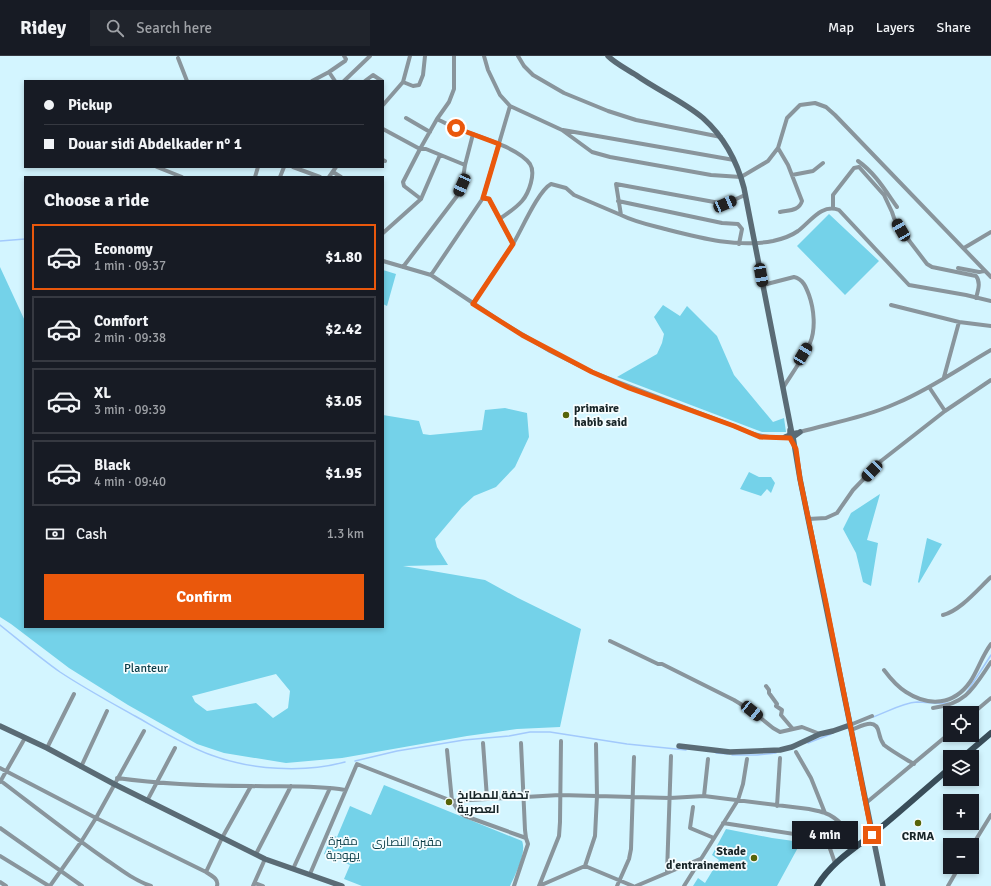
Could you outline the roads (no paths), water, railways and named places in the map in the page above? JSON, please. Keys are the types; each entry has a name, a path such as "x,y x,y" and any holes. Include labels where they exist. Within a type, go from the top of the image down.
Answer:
{"main road":[{"path":"971,750 991,733"},
{"path":"817,886 835,863 858,844 872,835 943,774"}],"street":[{"path":"314,80 345,61 346,59 344,56"},
{"path":"345,80 370,56"},
{"path":"384,104 403,82 410,56"},
{"path":"403,82 413,86 419,85 423,75 425,56"},
{"path":"421,199 404,186 403,182 437,119 449,102 454,89 454,56"},
{"path":"484,56 488,70 500,95 510,106 562,130 592,152 610,157 711,175 741,177 759,168 768,161 778,148 787,118 800,105 815,103 826,107 991,277"},
{"path":"518,56 524,66 534,75 564,93 608,111 636,120 721,137"},
{"path":"608,56 702,118 721,137 734,160 741,177 756,243 789,420 790,436 796,449 800,479 883,886"},
{"path":"178,58 187,80"},
{"path":"329,72 334,80"},
{"path":"366,80 373,75 380,80"},
{"path":"431,275 483,198 510,106"},
{"path":"406,118 430,132"},
{"path":"437,119 456,128 499,144 524,158 530,164 532,171 531,182 523,200 501,218"},
{"path":"384,130 420,149 426,149 465,165"},
{"path":"562,130 734,160"},
{"path":"403,266 457,196 462,185 465,165 474,134"},
{"path":"778,148 792,175 802,201 797,209 780,212"},
{"path":"384,232 421,199 440,155"},
{"path":"858,161 881,183 897,207"},
{"path":"792,175 813,171 823,163"},
{"path":"833,208 833,195 836,190 854,168 859,167 884,195 901,230 927,264 932,267 976,276 978,278 979,281 976,298"},
{"path":"160,168 180,176"},
{"path":"296,168 317,176"},
{"path":"330,176 335,168"},
{"path":"333,172 339,176"},
{"path":"473,304 513,244 536,202 546,187 551,184 566,188 574,195 621,215 629,220 679,233 739,244 773,241 786,238 797,232 820,212 833,208 839,210 909,285 991,301"},
{"path":"621,215 616,184 725,204 745,195"},
{"path":"483,198 489,199 501,218 513,244"},
{"path":"618,201 722,223 738,224 742,229 739,244"},
{"path":"964,248 991,232"},
{"path":"384,260 431,275 473,304 550,351 598,375 760,437 790,436 867,414 898,403 929,387 991,350"},
{"path":"958,268 979,272 984,271"},
{"path":"763,285 794,277 799,278 807,289 811,301 814,328 810,343 783,388"},
{"path":"890,305 959,322 991,326"},
{"path":"944,377 959,322"},
{"path":"808,519 826,518 837,513 853,490 881,461 945,411 991,380"},
{"path":"929,387 945,411"},
{"path":"943,615 949,614 958,608 991,577"},
{"path":"610,641 658,664 662,664 734,700 752,711 780,732 792,728 805,727 820,734"},
{"path":"884,670 905,692 918,699 938,702 951,699 962,692 971,681 984,654 991,644"},
{"path":"933,708 955,704 966,696 991,662"},
{"path":"766,686 777,704 776,706 782,710 781,715 792,728"},
{"path":"47,748 74,694"},
{"path":"979,708 991,698"},
{"path":"82,766 107,711"},
{"path":"850,727 872,716"},
{"path":"679,746 730,752 780,750 792,747 820,734 870,723 878,727 880,739 884,744 914,764"},
{"path":"0,726 47,748 114,784 265,859 342,886"},
{"path":"0,856 50,886 62,871 96,818 144,731"},
{"path":"25,738 0,780 81,842 125,872 151,886"},
{"path":"866,803 943,739"},
{"path":"514,886 528,844 526,838 523,796 521,742"},
{"path":"539,886 559,836 560,742"},
{"path":"483,743 486,798"},
{"path":"585,866 595,836 597,796 596,744"},
{"path":"147,800 175,748"},
{"path":"447,750 452,801 462,814 526,838"},
{"path":"796,752 811,778 825,812"},
{"path":"667,873 671,756"},
{"path":"617,886 629,859 631,849 634,757"},
{"path":"777,806 780,758"},
{"path":"704,796 708,759"},
{"path":"684,886 738,800 743,784 747,760"},
{"path":"310,874 357,764 452,801 560,795 670,798 704,796 809,809 825,812 849,831 858,844"},
{"path":"0,768 96,818 206,872 217,879 218,886"},
{"path":"117,778 157,783 291,786 346,790"},
{"path":"206,872 222,838 251,786"},
{"path":"256,854 291,786"},
{"path":"293,869 330,788"},
{"path":"693,807 690,828 714,838"},
{"path":"977,838 991,815"},
{"path":"723,823 858,844"},
{"path":"0,828 82,886"},
{"path":"827,840 835,863"},
{"path":"263,886 254,884 265,859"},
{"path":"539,886 585,866 634,886 700,859"},
{"path":"948,886 955,874"},
{"path":"0,882 6,886"}],"waterway":[{"path":"0,241 24,239"},
{"path":"0,625 52,666 78,684 172,737 211,755 260,767 295,769 312,768 345,762"},
{"path":"967,692 991,655"},
{"path":"873,717 911,703 948,703"},
{"path":"355,761 397,751 464,740 509,736 530,732 550,732 627,744 686,750"},
{"path":"808,743 831,734"},
{"path":"716,753 728,754"},
{"path":"732,755 776,753"}],"place":[{"name":"primaire habib said","path":"566,415"},
{"name":"تحفة للمطابخ العصرية","path":"449,802"},
{"name":"CRMA","path":"918,823"},
{"name":"Stade d'entrainement","path":"754,858"}],"park label":[{"name":"Planteur","path":"146,668"},
{"name":"مقبرة النصارى","path":"407,842"},
{"name":"مقبرة يهودية","path":"343,848"}]}
